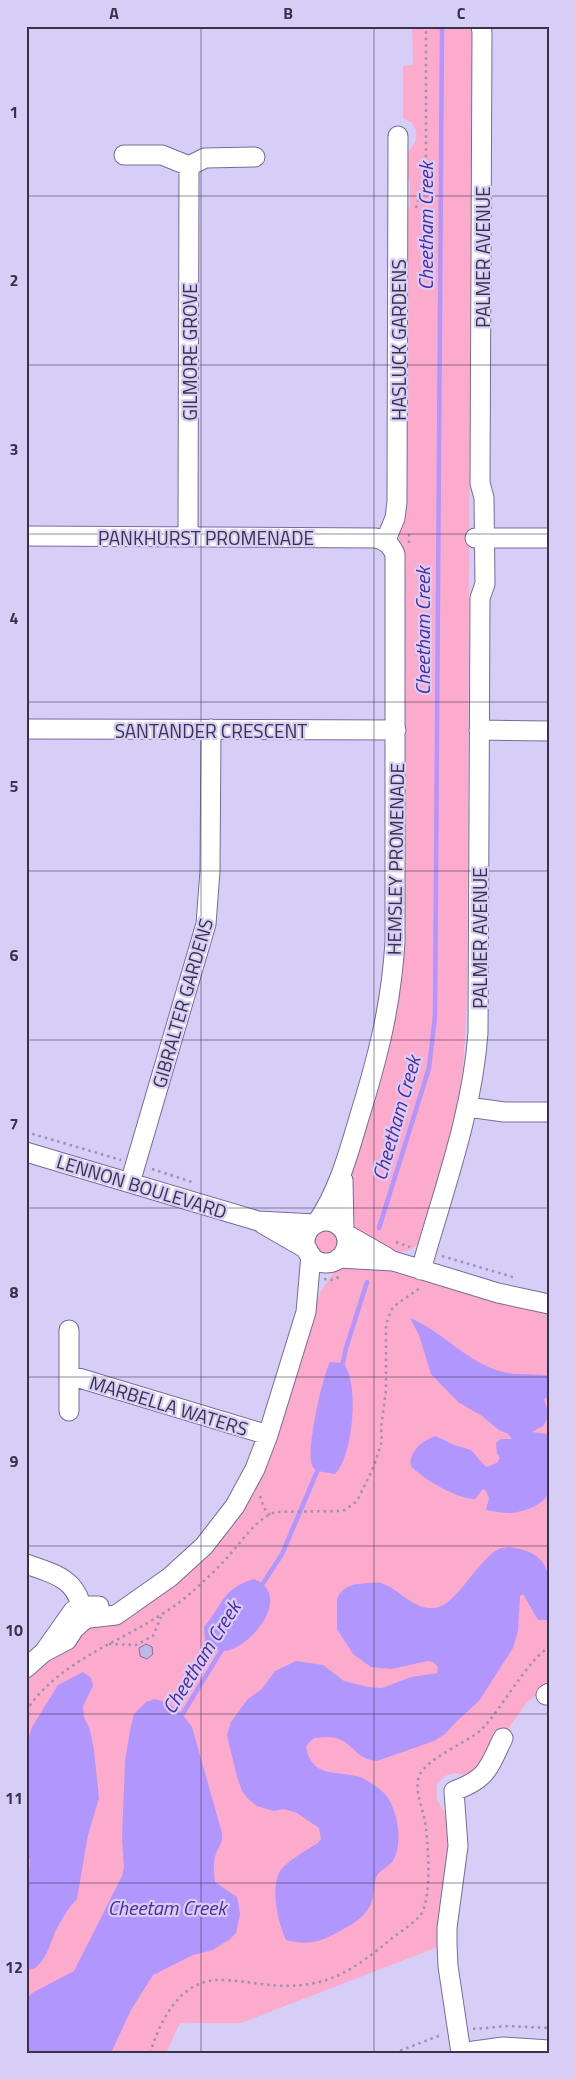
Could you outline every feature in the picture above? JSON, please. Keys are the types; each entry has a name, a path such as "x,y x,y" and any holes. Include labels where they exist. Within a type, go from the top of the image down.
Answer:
{"street":[{"name":"PALMER AVENUE","path":"421,1279 468,1107 478,1033 480,598 475,588 480,538 475,497 480,483 482,28"},
{"name":"HASLUCK GARDENS","path":"385,542 395,518 397,502 398,136"},
{"path":"124,155 162,155 189,166 205,158 255,157"},
{"name":"GILMORE GROVE","path":"188,537 189,166"},
{"name":"PANKHURST PROMENADE","path":"26,536 375,538 385,542"},
{"path":"480,538 549,538"},
{"name":"HEMSLEY PROMENADE","path":"316,1224 328,1205 343,1174 384,1032 391,992 395,942 396,560 392,548 385,542"},
{"name":"SANTANDER CRESCENT","path":"26,729 396,730"},
{"name":"GIBRALTER GARDENS","path":"130,1183 206,924 210,871 211,729"},
{"path":"479,730 549,730"},
{"path":"468,1107 504,1112 549,1112"},
{"name":"LENNON BOULEVARD","path":"26,1152 258,1220 316,1224"},
{"name":"HEMSLEY PROMENADE","path":"343,1174 345,1233"},
{"name":"LENNON BOULEVARD","path":"258,1220 309,1253"},
{"path":"306,1312 309,1253 307,1235 316,1224 323,1221 332,1222 345,1233 421,1279 549,1304"},
{"path":"80,1613 116,1615 185,1565 222,1525 245,1489 268,1435 306,1312 347,1246 345,1233"},
{"path":"309,1253 320,1262 337,1260 393,1261"},
{"name":"MARBELLA WATERS","path":"69,1330 69,1411"},
{"name":"MARBELLA WATERS","path":"69,1375 268,1435"},
{"path":"26,1668 44,1652 66,1640 74,1628 80,1613 76,1591 64,1579 35,1567"},
{"path":"503,1738 484,1774 478,1780 454,1790 458,1846 448,1928 448,1966 461,2053 503,2048 545,2051"}],"path":[{"path":"26,1132 202,1185"},
{"path":"443,1256 518,1279"},
{"path":"26,1711 34,1699 54,1679 84,1657 161,1616 181,1602 212,1573 257,1524 275,1512 338,1511 345,1510 356,1501 374,1466 382,1440 381,1429 386,1379 384,1331 388,1318 397,1304 421,1279"},
{"path":"107,1644 136,1645 153,1636 161,1616"},
{"path":"150,2053 157,2032 169,2009 193,1986 203,1982 224,1980 279,1987 317,1982 352,1968 419,1917 425,1904 428,1874 427,1836 418,1795 420,1774 436,1759 464,1743 480,1730 504,1702 536,1659 549,1648"}],"shaded area":[{"path":"412,26 472,26 467,986 462,1076 448,1146 421,1238 415,1247 407,1251 398,1252 379,1246 353,1231 348,1182 383,1061 402,554 398,531 404,212 410,207 410,181 404,176 406,158 416,141 416,133 412,123 403,118 403,66 413,65"},
{"path":"326,1231 334,1234 337,1242 334,1250 326,1253 318,1250 315,1242 318,1234"},
{"path":"347,1264 375,1267 493,1301 549,1313 549,1688 528,1701 471,1780 458,1773 453,1773 445,1776 437,1784 437,1800 450,1821 443,1945 241,2023 180,2023 166,2053 26,2053 26,1676 73,1638 217,1539 321,1291 335,1271"}],"water":[{"path":"410,1318 434,1331 467,1355 490,1368 509,1373 549,1376 549,1396 544,1399 549,1416 543,1426 532,1432 547,1434 550,1480 549,1492 543,1501 526,1510 514,1513 486,1510 489,1498 483,1489 475,1499 459,1496 432,1482 411,1466 414,1451 426,1440 436,1436 454,1445 471,1450 486,1467 497,1463 500,1458 497,1453 496,1443 501,1439 512,1439 508,1434 499,1430 482,1416 458,1402 431,1374 419,1335"},
{"path":"330,1362 343,1363 348,1372 353,1402 350,1436 346,1452 335,1474 317,1471 312,1466 311,1457 316,1414"},
{"path":"510,1547 525,1550 543,1562 549,1580 549,1617 547,1620 538,1620 523,1594 520,1596 518,1631 513,1648 479,1701 445,1734 434,1741 377,1761 364,1758 336,1738 314,1738 306,1746 309,1756 318,1768 324,1771 359,1777 371,1783 385,1794 390,1801 396,1818 398,1846 392,1862 377,1875 372,1902 360,1918 339,1932 318,1941 303,1943 286,1940 280,1925 276,1906 277,1878 280,1871 287,1864 318,1843 321,1839 319,1828 297,1813 284,1809 274,1811 257,1806 248,1799 242,1791 237,1777 227,1735 231,1722 248,1699 262,1689 275,1671 296,1661 323,1665 344,1681 368,1687 382,1688 411,1677 437,1673 438,1667 433,1662 428,1661 391,1669 371,1667 353,1654 337,1629 337,1599 339,1594 346,1588 354,1585 379,1583 394,1589 419,1606 435,1608 451,1599 491,1554 499,1549"},
{"path":"254,1579 266,1587 270,1598 269,1610 263,1622 254,1634 243,1643 231,1649 217,1650 205,1641 204,1627 229,1593 243,1583"},
{"path":"83,1672 91,1678 93,1686 83,1706 84,1717 90,1730 94,1750 99,1798 88,1835 77,1899 68,1909 57,1928 42,1961 38,1966 26,1970 26,1877 29,1874 30,1860 26,1850 26,1747 32,1727 58,1685"},
{"name":"Cheetam Creek","path":"154,1699 171,1705 185,1717 192,1727 222,1833 221,1843 214,1860 215,1882 237,1897 240,1914 236,1933 213,1950 193,1955 153,1975 131,2010 111,2053 29,2053 26,2048 26,1999 32,1993 74,1971 122,1876 124,1867 122,1840 125,1761 130,1731 134,1714 146,1702"}],"building":[{"path":"146,1644 152,1647 153,1654 147,1659 140,1656 139,1648"}],"waterway":[{"name":"Cheetham Creek","path":"379,1228 429,1068 435,1016 442,26"},
{"name":"Cheetham Creek","path":"342,1367 346,1348 367,1282"},
{"name":"Cheetham Creek","path":"260,1588 282,1554 319,1467"},
{"name":"Cheetham Creek","path":"180,1718 223,1648"}]}
